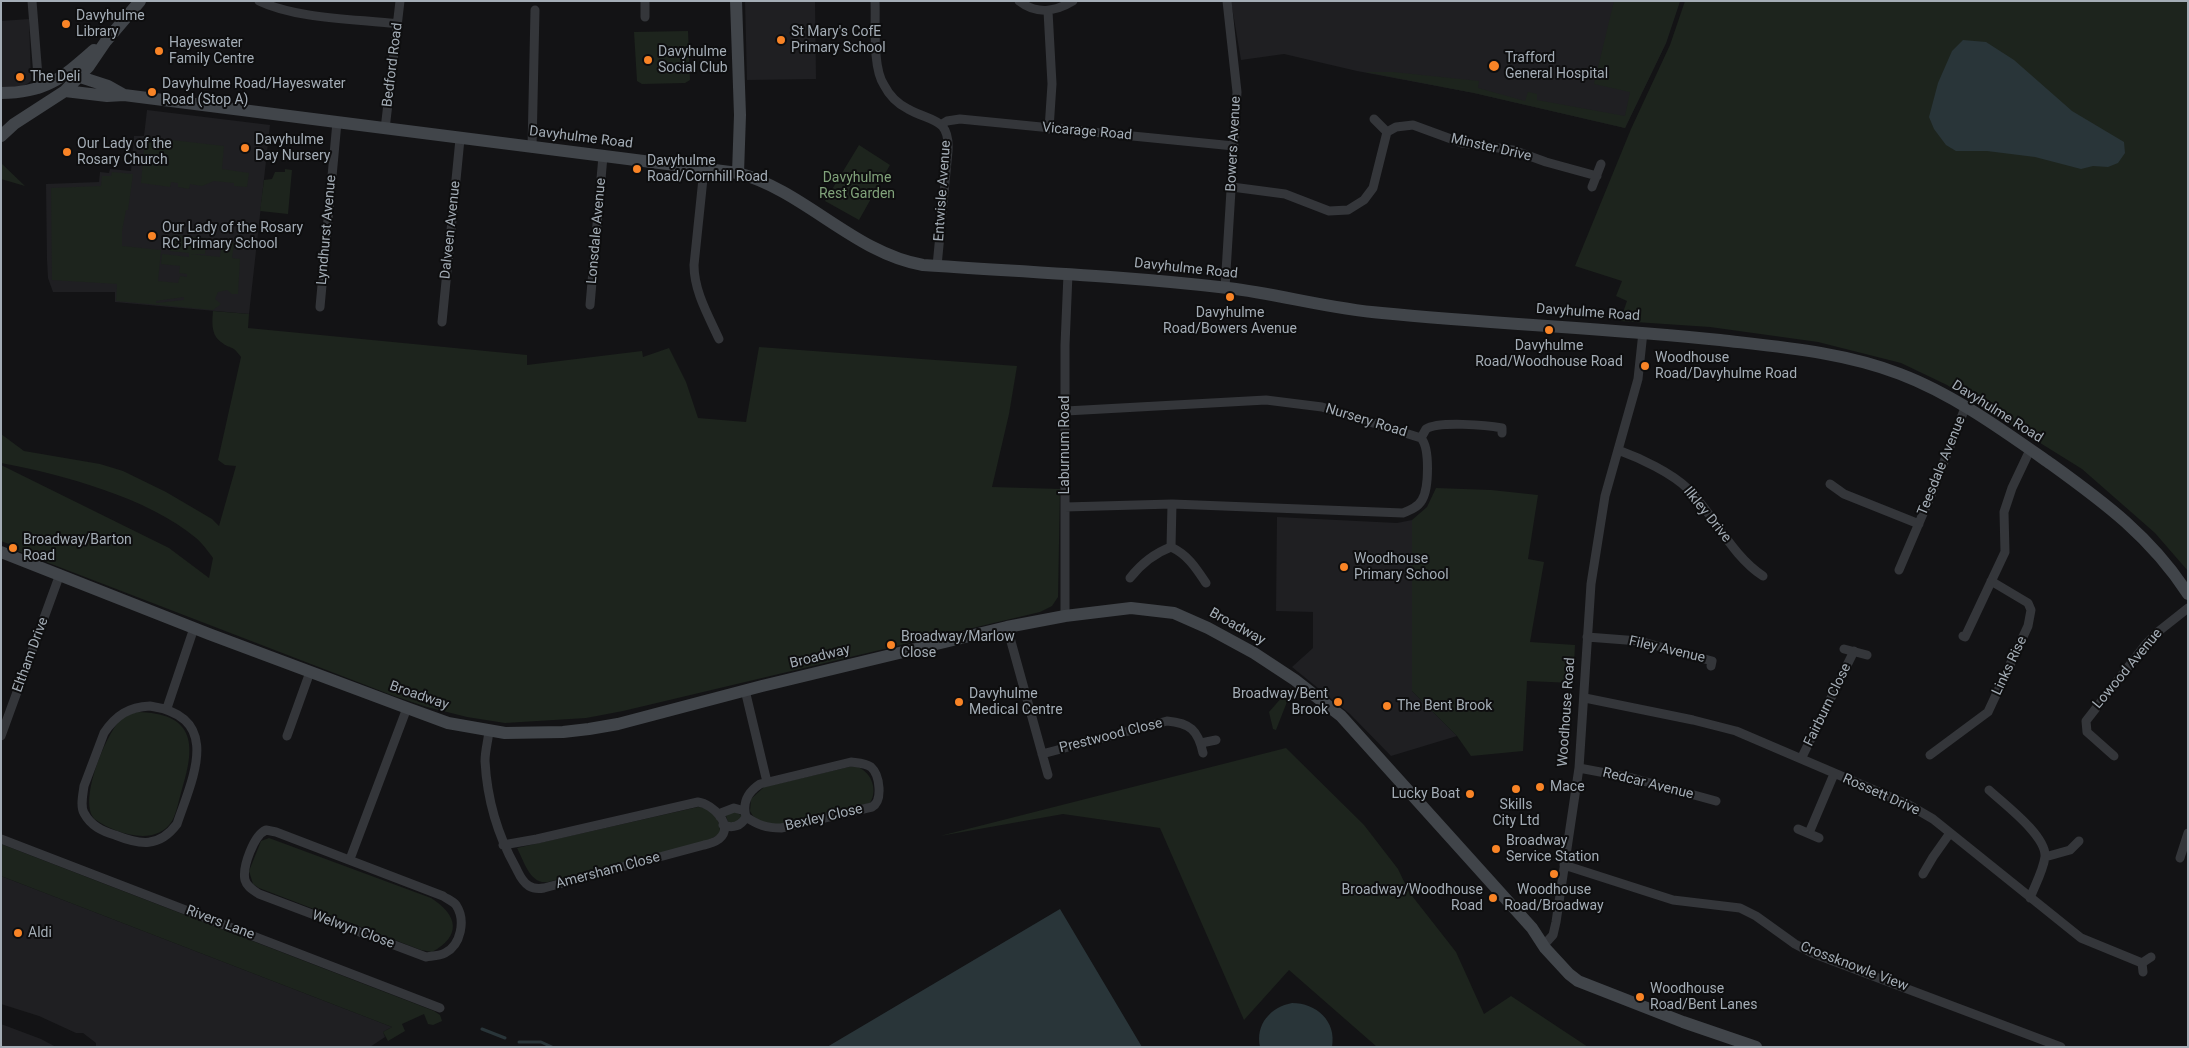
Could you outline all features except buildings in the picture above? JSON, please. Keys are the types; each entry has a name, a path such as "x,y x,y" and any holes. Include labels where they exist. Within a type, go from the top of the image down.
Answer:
{"street":[{"path":"32,1 39,89"},
{"path":"1,136 14,124 65,91 80,76 106,41 140,1"},
{"path":"259,1 278,8 316,15 398,24"},
{"name":"Bedford Road","path":"385,129 400,1"},
{"path":"645,1 645,17"},
{"path":"736,1 740,115 738,173"},
{"name":"Entwisle Avenue","path":"875,1 877,55 882,83 899,103 909,110 942,124 949,142 937,266"},
{"path":"1019,1 1036,10 1048,11 1062,8 1073,1"},
{"name":"Bowers Avenue","path":"1225,288 1237,84 1228,1"},
{"path":"532,148 535,10"},
{"path":"1048,11 1052,84 1049,129"},
{"path":"1,93 28,92 51,84 106,41"},
{"path":"66,73 108,86 124,95"},
{"path":"65,91 98,96 124,95"},
{"name":"Davyhulme Road","path":"124,95 738,173 770,184 895,258 908,262 937,266 1150,280 1267,293 1338,308 1382,314 1643,332 1741,342 1854,360 1901,374 1965,408 2030,450 2092,494 2129,524 2154,547 2170,566 2188,594"},
{"name":"Vicarage Road","path":"942,124 947,121 960,119 1234,146"},
{"path":"1232,188 1285,194 1329,211 1348,210 1364,200 1374,188 1387,132 1374,119"},
{"name":"Lyndhurst Avenue","path":"320,307 337,122"},
{"name":"Minster Drive","path":"1387,132 1396,127 1413,125 1462,143 1513,150 1546,162 1597,176"},
{"name":"Dalveen Avenue","path":"442,322 460,139"},
{"name":"Lonsdale Avenue","path":"590,305 603,156"},
{"path":"1592,186 1601,164"},
{"path":"704,169 694,278 700,297 719,339"},
{"name":"Laburnum Road","path":"1065,616 1068,274"},
{"name":"Woodhouse Road","path":"1544,946 1553,935 1579,768 1591,584 1602,516 1638,379 1643,332"},
{"name":"Nursery Road","path":"1065,507 1172,504 1403,513 1418,505 1426,491 1427,454 1421,438 1322,407 1266,400 1066,412"},
{"name":"Teesdale Avenue","path":"1899,570 1965,408"},
{"path":"1421,438 1426,429 1435,425 1485,425 1502,428 1502,433"},
{"name":"Ilkley Drive","path":"1618,450 1682,484 1743,559 1763,576"},
{"path":"1963,636 1965,637 2005,552 2004,512 2007,500 2030,450"},
{"name":"Teesdale Avenue","path":"1830,484 1844,494 1919,524"},
{"path":"1171,547 1172,504"},
{"path":"1130,578 1139,566 1162,550 1171,547 1182,552 1194,564 1206,582"},
{"name":"Broadway","path":"1,552 194,628 407,708 448,723 489,731 533,733 589,730 745,690 1007,627 1065,616 1132,608 1174,613 1208,628 1254,653 1293,678 1335,711 1360,736 1388,771 1447,832 1532,928 1544,946"},
{"name":"Eltham Drive","path":"1,736 60,574"},
{"name":"Links Rise","path":"1930,754 1988,712 2031,619 2031,610 2028,602 1991,581"},
{"name":"Lowood Avenue","path":"2114,756 2087,732 2086,721 2146,644 2188,608"},
{"name":"Prestwood Close","path":"1007,627 1048,775"},
{"path":"167,708 194,628"},
{"name":"Filey Avenue","path":"1587,637 1628,640 1649,644 1712,661 1711,666"},
{"name":"Fairburn Close","path":"1844,649 1867,654"},
{"name":"Fairburn Close","path":"1802,759 1854,651"},
{"path":"287,736 310,672"},
{"path":"745,690 767,782"},
{"name":"Rossett Drive","path":"1585,698 1736,731 1909,805 1933,819 2080,938 2142,968 2151,957"},
{"path":"150,706 167,708 179,714 189,724 198,748 195,770 177,824 171,832 149,843 131,842 98,829 90,822 83,811 83,794 84,786 104,733 117,716 126,710 150,706"},
{"path":"350,859 407,708"},
{"name":"Prestwood Close","path":"1042,754 1166,721 1179,722 1189,726 1197,734 1203,753"},
{"name":"Amersham Close","path":"489,731 485,759 486,773 503,845 529,887 536,889 704,845 719,839 723,834 722,812 729,809"},
{"path":"1934,739 1939,747"},
{"path":"1201,743 1216,740"},
{"name":"Bexley Close","path":"722,821 736,826 741,824 746,814 746,800 749,794 754,788 767,782 851,762 868,765 875,772 880,796 876,805 872,807 781,828 767,828 757,824 746,814 729,809"},
{"name":"Redcar Avenue","path":"1579,768 1632,778 1716,801"},
{"path":"1809,833 1834,774"},
{"path":"1989,790 2035,835 2044,850 2045,857 2030,898"},
{"path":"503,845 698,802 711,806 722,821"},
{"path":"1798,829 1819,838"},
{"name":"Welwyn Close","path":"266,830 350,859 443,896 456,904 460,915 461,928 458,940 452,948 445,953 426,957 259,894 249,887 244,871 256,838 266,830"},
{"path":"1923,874 1932,857 1950,833"},
{"path":"2180,858 2188,833"},
{"name":"Rivers Lane","path":"1,839 440,1008"},
{"path":"2045,857 2070,850 2079,841"},
{"name":"Crossknowle View","path":"1564,865 1673,900 1740,908 1756,916 1795,944 1812,953 2061,1047"},
{"path":"1544,946 1569,974 1578,981 1674,1019 1754,1046"}],"shaded area":[{"name":"St Mary's CofE Primary School","path":"745,1 815,1 816,79 747,80"},
{"name":"Trafford General Hospital","path":"1231,1 1680,1 1666,43 1625,128 1474,93 1357,71 1284,54 1241,60"},
{"path":"29,19 31,81 24,86 1,88 1,21"},
{"path":"1963,40 1986,42 2014,60 2072,111 2124,142 2125,153 2118,163 2108,167 2093,166 2081,169 2035,157 1987,151 1956,151 1946,145 1934,129 1929,117 1938,83 1952,51"},
{"name":"Our Lady of the Rosary RC Primary School","path":"147,110 270,125 249,314 115,302 115,292 53,292 48,278 46,184 99,182 100,172 109,173 110,169 131,171 134,136 144,136"},
{"name":"Woodhouse Primary School","path":"1277,517 1397,523 1412,520 1412,691 1457,736 1391,756 1350,714 1292,667 1313,648 1313,612 1276,611"},
{"path":"1,876 392,1027 383,1032 385,1037 370,1047 96,1047 96,1043 83,1033 76,1033 39,1016 1,1004"},
{"path":"1060,909 1142,1047 827,1047"},
{"path":"1292,1003 1309,1006 1323,1015 1331,1029 1332,1047 1260,1047 1260,1031 1266,1018 1277,1008"},
{"path":"1,1024 41,1039 56,1047 1,1047"}],"green space":[{"path":"1614,1 1680,1 1666,43 1625,128 1474,93 1365,72 1393,72 1479,81 1478,88 1525,101 1528,92 1537,94 1537,100 1625,116 1630,92 1594,84"},
{"path":"1685,1 2188,1 2188,571 2155,533 2082,469 1947,385 1901,363 1818,342 1710,327 1620,321 1627,301 1616,296 1622,281 1575,266 1631,129 1670,45"},
{"path":"688,31 690,80 685,83 642,84 637,81 634,32"},
{"path":"145,137 224,146 222,169 249,173 247,187 234,186 234,183 214,181 202,186 190,184 189,189 178,187 178,183 171,182 170,187 141,183"},
{"name":"Davyhulme Rest Garden","path":"859,145 890,165 859,220 825,201"},
{"path":"1,163 25,186 1,179"},
{"path":"285,169 292,170 288,214 260,211 264,180 272,179 275,172 285,172"},
{"path":"112,172 133,174 128,210 126,210 122,231 122,246 161,250 158,281 178,283 180,276 187,277 187,274 179,273 180,266 161,264 162,254 189,257 189,253 170,251 172,235 206,238 205,254 191,254 220,257 222,242 234,243 232,258 240,259 238,294 232,294 227,290 218,292 215,299 221,304 213,310 116,301 117,284 52,280 51,188 101,186 102,176 111,176","holes":["184,297 184,300 156,303 156,301"]},
{"path":"213,311 249,314 248,328 527,355 527,365 642,351 643,357 669,348 686,382 698,418 746,422 759,347 1017,366 1009,414 992,487 1060,489 1058,597 1052,606 1040,612 623,711 586,718 505,723 467,717 394,696 15,550 14,546 1,541 1,465 169,548 209,578 213,558 198,540 177,524 154,511 103,490 77,481 1,463 1,434 24,451 100,464 123,471 166,492 212,519 219,526 236,466 225,465 218,460 241,357 235,350 215,336 212,324"},
{"path":"1436,488 1491,490 1538,495 1528,559 1544,562 1530,642 1575,645 1573,683 1527,681 1523,751 1471,756 1457,736 1412,691 1412,520 1427,507"},
{"path":"1290,688 1292,689 1276,730 1273,729 1269,712"},
{"path":"137,712 156,714 170,718 180,724 186,733 189,744 187,772 174,817 165,829 156,834 146,836 136,836 114,830 96,820 91,812 89,800 95,770 114,728 120,720"},
{"path":"1286,748 1364,825 1398,869 1409,892 1456,952 1484,1014 1511,996 1588,1047 1377,1047 1289,970 1244,1020 1160,828 1063,814 940,836"},
{"path":"853,766 864,771 871,780 874,792 870,803 783,825 763,823 753,816 750,811 751,799 764,787"},
{"path":"698,807 708,809 715,815 719,824 720,834 704,842 548,882 542,882 532,876 517,848"},
{"path":"734,811 742,816 737,824 728,822 726,816"},
{"path":"269,838 431,898 447,911 453,925 452,932 442,946 432,952 421,950 259,888 253,884 249,871 261,841"},
{"path":"1,844 434,1011 440,1015 442,1021 433,1025 428,1024 424,1014 402,1024 405,1031 388,1041 383,1032 392,1027 1,876"}],"waterway":[{"path":"482,1029 505,1038"},
{"path":"519,1042 541,1042 552,1047"}],"place":[{"name":"Davyhulme Library","path":"66,24"},
{"name":"St Mary's CofE Primary School","path":"781,40"},
{"name":"Hayeswater Family Centre","path":"159,51"},
{"name":"Davyhulme Social Club","path":"648,60"},
{"name":"Trafford General Hospital","path":"1494,66"},
{"name":"The Deli","path":"20,77"},
{"name":"Davyhulme Road/Hayeswater Road (Stop A)","path":"152,92"},
{"name":"Davyhulme Day Nursery","path":"245,148"},
{"name":"Our Lady of the Rosary Church","path":"67,152"},
{"name":"Davyhulme Road/Cornhill Road","path":"637,169"},
{"name":"Our Lady of the Rosary RC Primary School","path":"152,236"},
{"name":"Davyhulme Road/Bowers Avenue","path":"1230,297"},
{"name":"Davyhulme Road/Woodhouse Road","path":"1549,330"},
{"name":"Woodhouse Road/Davyhulme Road","path":"1645,366"},
{"name":"Broadway/Barton Road","path":"13,548"},
{"name":"Woodhouse Primary School","path":"1344,567"},
{"name":"Broadway/Marlow Close","path":"891,645"},
{"name":"Davyhulme Medical Centre","path":"959,702"},
{"name":"Broadway/Bent Brook","path":"1338,702"},
{"name":"The Bent Brook","path":"1387,706"},
{"name":"Mace","path":"1540,787"},
{"name":"Skills City Ltd","path":"1516,789"},
{"name":"Lucky Boat","path":"1470,794"},
{"name":"Broadway Service Station","path":"1496,849"},
{"name":"Woodhouse Road/Broadway","path":"1554,874"},
{"name":"Broadway/Woodhouse Road","path":"1493,898"},
{"name":"Aldi","path":"18,933"},
{"name":"Woodhouse Road/Bent Lanes","path":"1640,997"}]}
